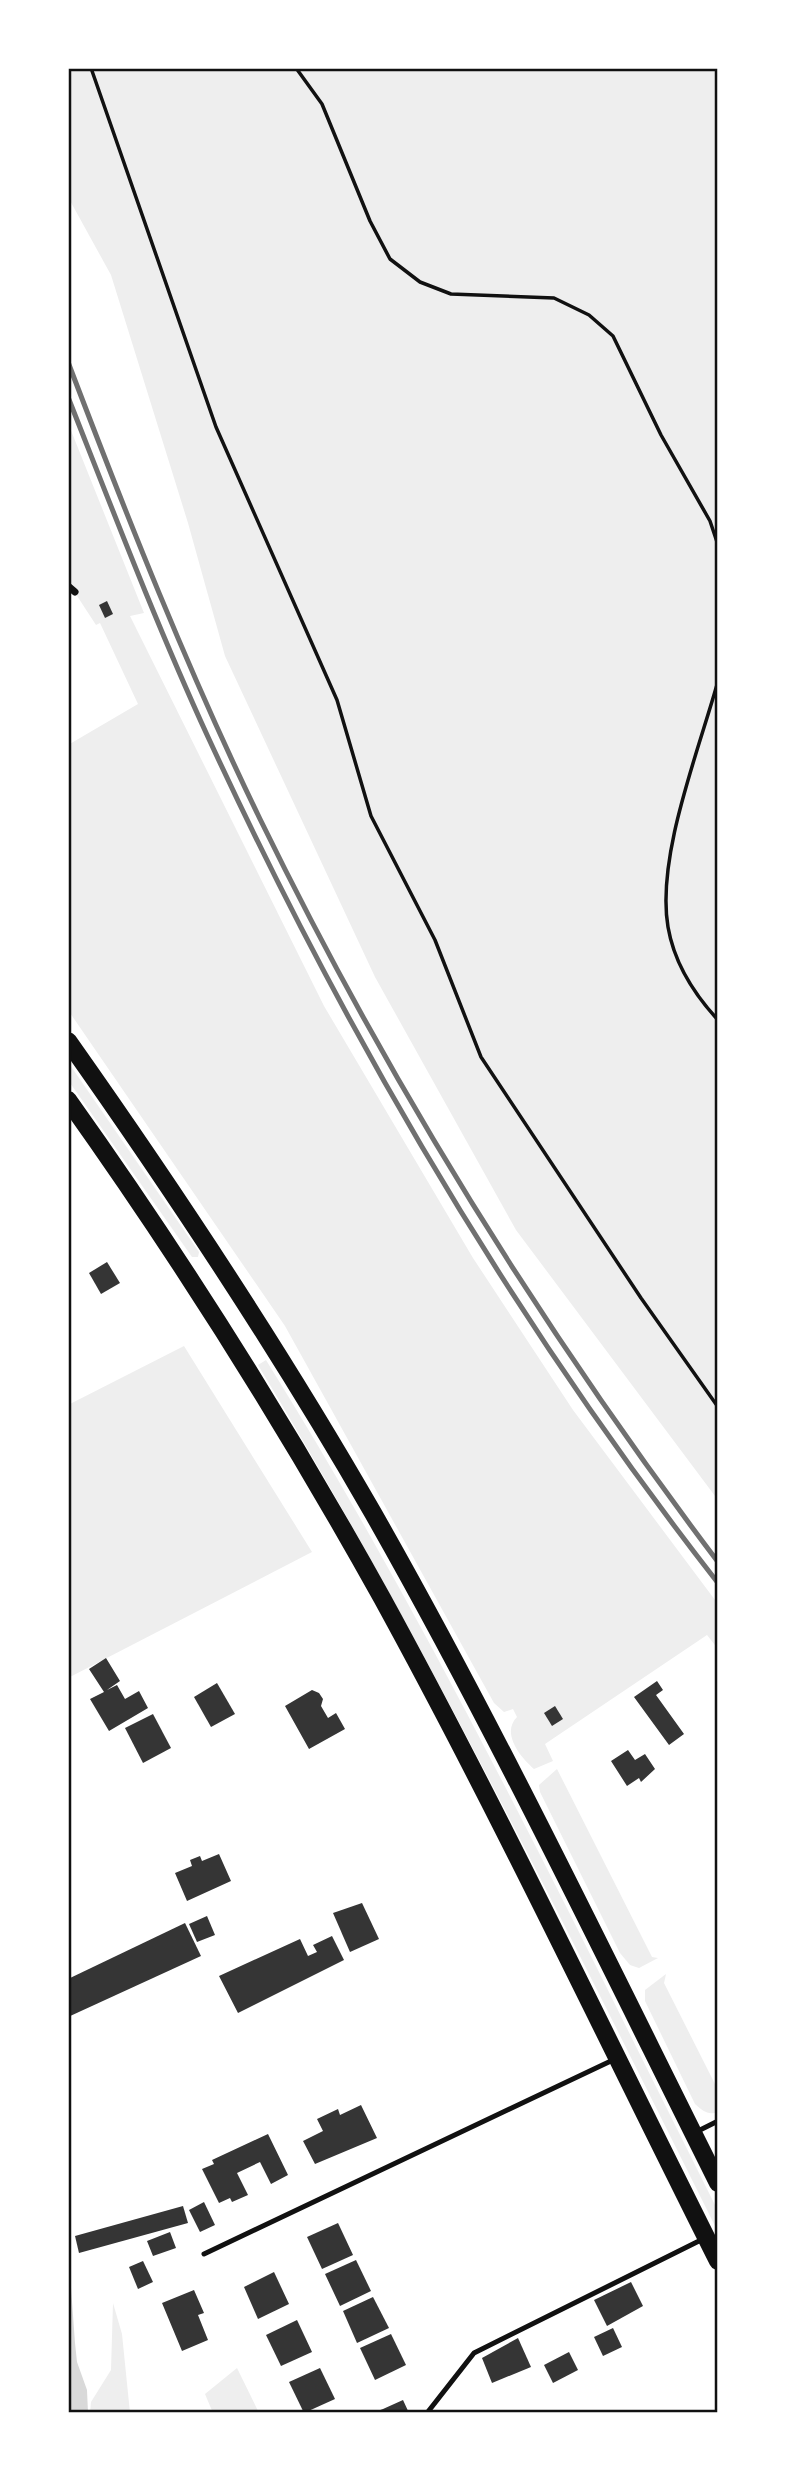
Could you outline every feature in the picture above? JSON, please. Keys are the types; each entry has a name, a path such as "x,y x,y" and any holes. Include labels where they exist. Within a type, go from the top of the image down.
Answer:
{"main road":[{"path":"68,1041 234,1285 373,1513 424,1606 718,2183"},
{"path":"68,1100 206,1303 381,1598 444,1714 718,2261"},
{"path":"206,1303 234,1285"}],"street":[{"path":"68,586 75,593"}],"lane":[{"path":"204,2254 616,2059"},
{"path":"693,2134 718,2121"},
{"path":"427,2413 474,2353 706,2238"}],"path":[{"path":"91,68 216,427 337,699 371,816 435,940 481,1057 641,1298 718,1407"},
{"path":"296,68 322,104 370,221 390,259 421,282 451,294 554,298 589,315 613,336 661,435 710,521 718,545"},
{"path":"718,681 672,847 667,891 668,927 683,972 718,1020"}],"shaded area":[{"path":"68,68 718,68 718,1500 516,1230 375,977 225,656 188,523 111,275 68,197"},
{"path":"68,423 144,613 130,616 324,1006 473,1258 573,1410 718,1604 718,1649 707,1635 545,1744 553,1761 534,1769 514,1744 511,1730 517,1717 513,1709 504,1712 494,1703 285,1326 68,1010 68,745 138,704 100,623 96,625 68,582"},
{"path":"68,1062 199,1252 198,1257 192,1257 68,1080"},
{"path":"184,1346 312,1552 68,1678 68,1405"},
{"path":"266,1360 388,1568 502,1780 718,2211 718,2232 497,1794 381,1577 258,1365"},
{"path":"557,1769 652,1957 658,1958 639,1968 630,1965 620,1953 540,1792 539,1785"},
{"path":"666,1974 664,1983 718,2090 718,2112 708,2113 695,2104 645,2001 645,1990"},
{"path":"68,2246 77,2362 87,2390 88,2413 68,2413"},
{"path":"113,2303 122,2334 130,2413 90,2413 91,2402 111,2370"},
{"path":"237,2368 259,2413 213,2413 205,2394"}],"building":[{"path":"107,601 113,614 105,618 99,605"},
{"path":"107,1262 120,1283 101,1294 89,1273"},
{"path":"106,1658 120,1681 107,1690 117,1685 125,1699 139,1691 148,1708 109,1731 90,1699 104,1692 89,1669"},
{"path":"657,1681 663,1690 656,1695 684,1734 669,1745 634,1697"},
{"path":"217,1683 235,1714 211,1727 194,1697"},
{"path":"312,1690 319,1693 323,1699 321,1706 328,1718 336,1713 345,1729 309,1749 285,1706"},
{"path":"555,1706 563,1719 552,1726 544,1713"},
{"path":"153,1714 171,1748 143,1763 125,1728"},
{"path":"628,1750 635,1760 645,1754 655,1769 641,1782 639,1778 627,1786 611,1761"},
{"path":"219,1854 231,1881 187,1901 175,1873 192,1866 190,1860 200,1856 202,1861"},
{"path":"362,1903 379,1939 350,1952 333,1913"},
{"path":"207,1916 215,1935 197,1942 189,1924"},
{"path":"185,1923 201,1956 68,2017 68,1979"},
{"path":"332,1936 344,1960 238,2013 219,1976 300,1939 308,1956 317,1952 313,1945"},
{"path":"361,2105 377,2138 315,2164 303,2141 323,2131 317,2119 338,2109 340,2115"},
{"path":"268,2134 288,2175 271,2184 260,2162 237,2173 248,2195 232,2202 230,2198 219,2203 202,2169 214,2164 212,2160"},
{"path":"204,2202 215,2225 200,2232 189,2210"},
{"path":"183,2206 188,2223 79,2253 75,2236"},
{"path":"338,2223 353,2255 322,2269 307,2237"},
{"path":"170,2232 176,2248 153,2256 147,2241"},
{"path":"356,2260 371,2291 340,2306 325,2274"},
{"path":"143,2261 153,2282 138,2289 129,2267"},
{"path":"274,2272 289,2304 258,2319 244,2287"},
{"path":"631,2282 643,2306 607,2326 594,2300"},
{"path":"194,2290 204,2313 198,2315 208,2340 182,2351 162,2303"},
{"path":"373,2297 389,2328 357,2343 343,2311"},
{"path":"297,2320 312,2352 281,2366 266,2335"},
{"path":"613,2328 622,2347 603,2356 594,2337"},
{"path":"391,2334 406,2365 375,2380 360,2348"},
{"path":"518,2338 531,2367 492,2383 482,2358"},
{"path":"569,2352 578,2370 553,2383 544,2365"},
{"path":"320,2368 335,2399 304,2413 289,2382"},
{"path":"403,2400 409,2413 372,2413 383,2409"}],"railway":[{"path":"68,362 183,650 233,763 309,917 415,1108 529,1294 653,1474 718,1562"},
{"path":"68,397 153,611 208,737 261,849 376,1068 504,1280 572,1383 643,1484 718,1583"}]}
